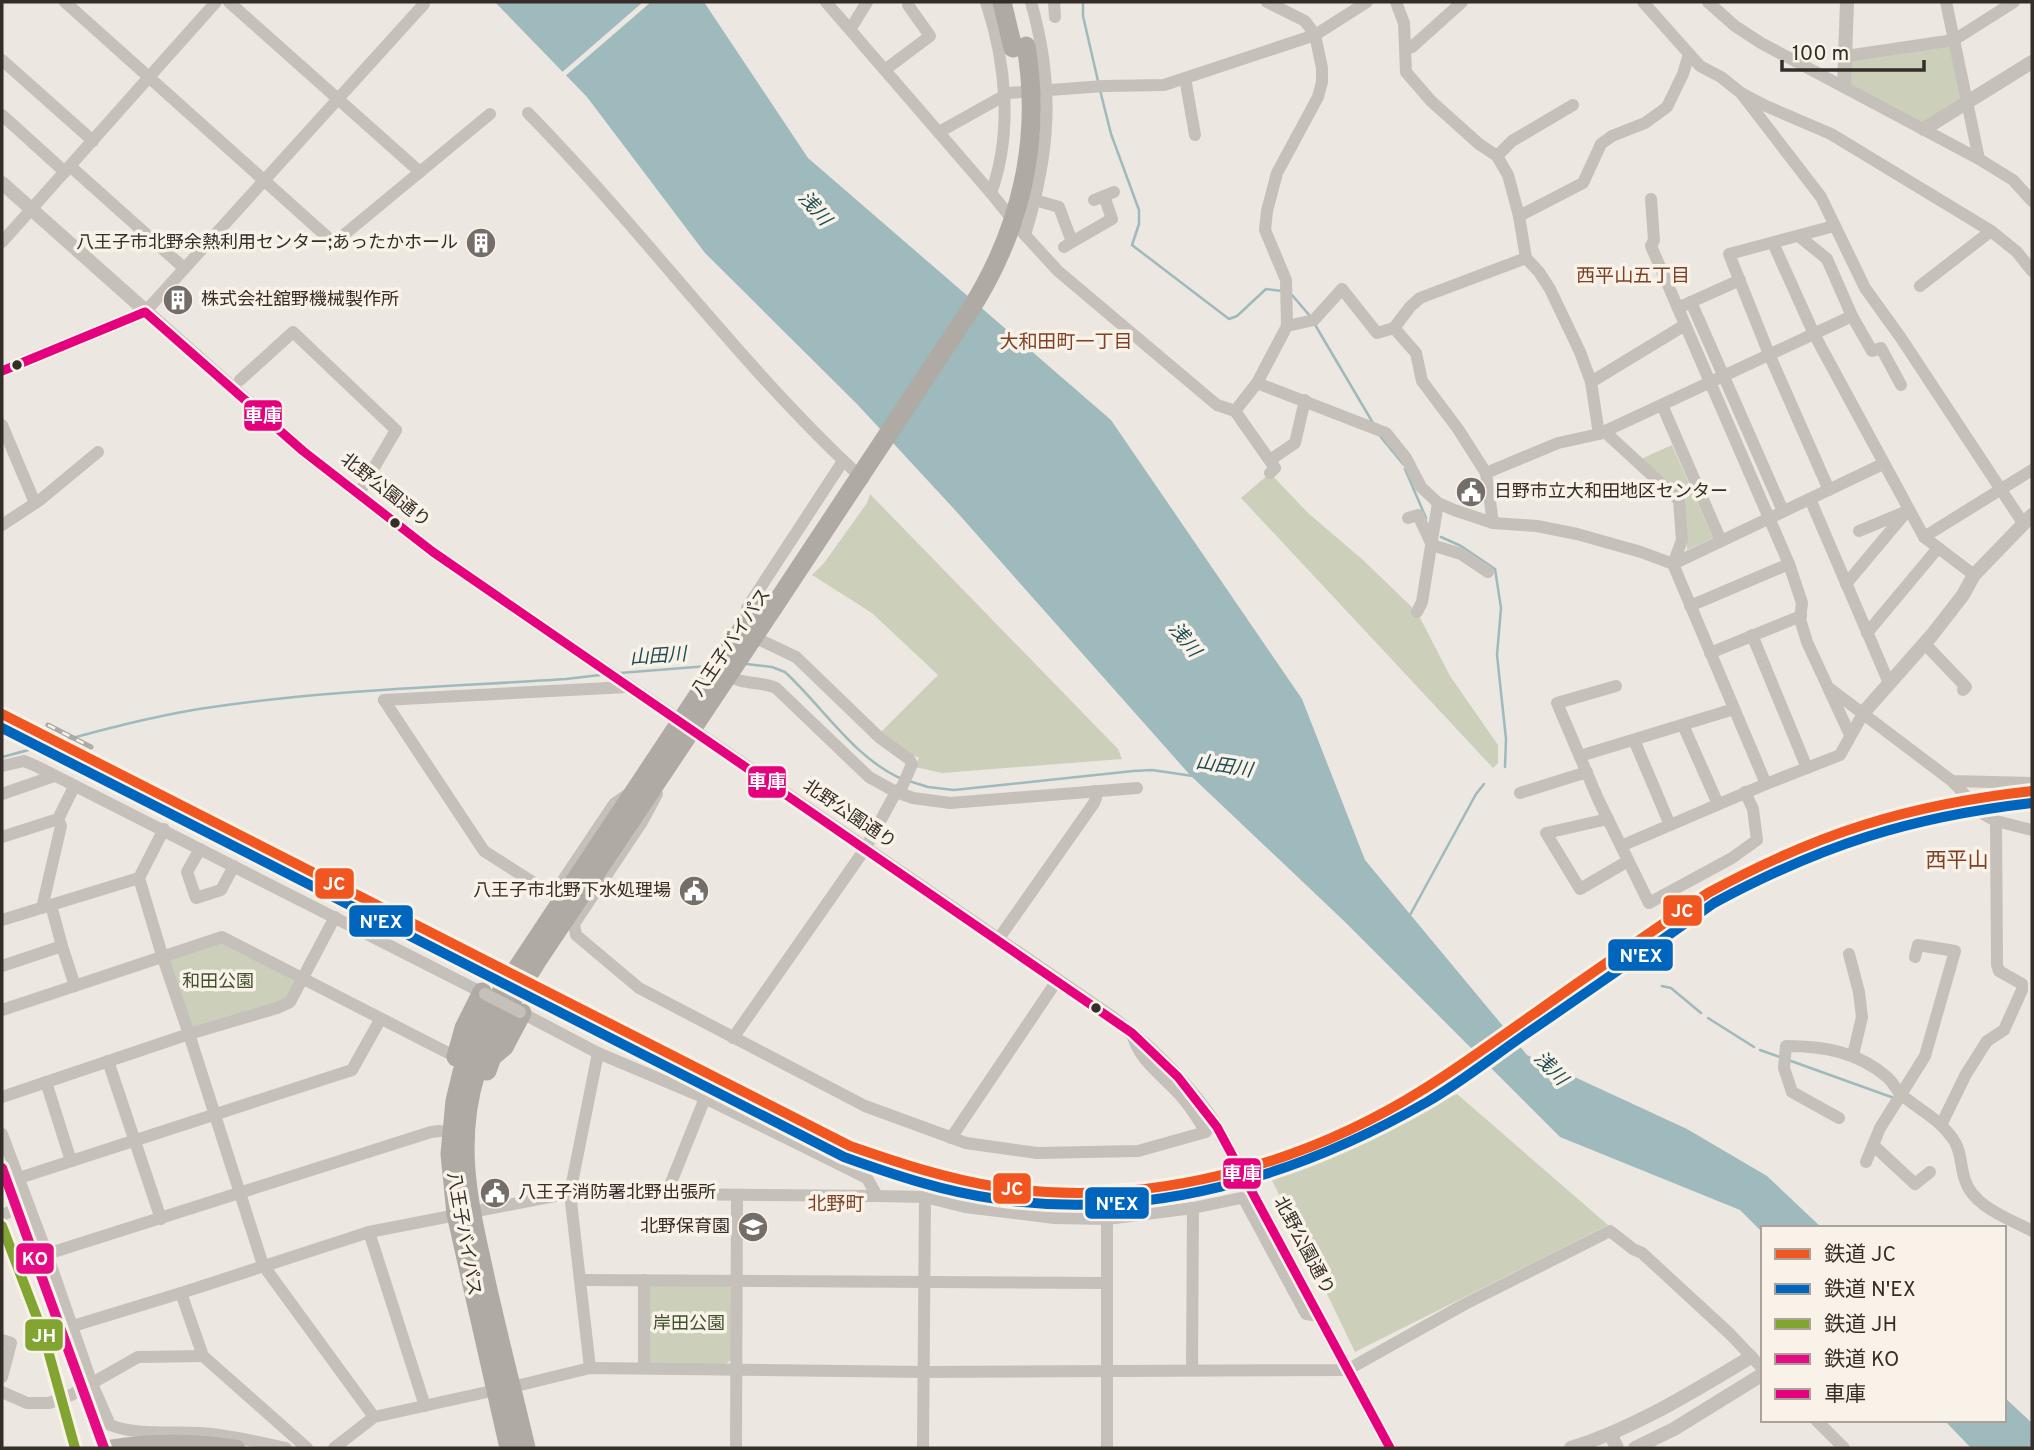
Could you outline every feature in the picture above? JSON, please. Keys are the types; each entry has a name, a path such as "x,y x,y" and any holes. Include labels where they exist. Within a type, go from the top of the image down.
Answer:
{"highway":[{"path":"997,2 1016,41"},
{"name":"八王子バイパス","path":"1002,2 1016,41"},
{"name":"八王子バイパス","path":"526,1448 504,1388 463,1213 452,1188 450,1130 468,1054 497,998 633,791 736,659 765,607 956,308 987,254 1007,198 1016,151 1018,96 1015,2"},
{"name":"八王子バイパス","path":"736,659 765,607"},
{"name":"八王子バイパス","path":"463,1213 465,1131 476,1074 485,1050 537,961 662,776 686,726"},
{"path":"483,993 464,1028 445,1100 440,1131 448,1201 463,1213 477,1195 474,1130 485,1077 492,1057 504,1047 521,1012"},
{"name":"八王子バイパス","path":"504,1388 509,1448"}],"main road":[{"path":"114,1447 146,1443 237,1448"}],"street":[{"path":"65,2 334,243 490,114"},
{"path":"2,242 216,2"},
{"path":"229,2 420,172"},
{"path":"826,2 1058,271 1217,405 1235,411 1270,466 1295,443 1304,400"},
{"path":"851,28 867,2"},
{"path":"986,2 998,45 1004,96 1000,160 991,193"},
{"path":"1025,235 1035,200 1046,139 1047,91 1031,2"},
{"path":"1054,2 1055,17"},
{"path":"1235,411 1257,383 1287,326 1286,280 1265,230 1267,211 1277,173 1318,97 1322,82 1315,35 1305,21 1267,2"},
{"path":"939,132 1009,93 1164,85 1315,35 1367,2"},
{"path":"1396,2 1404,23 1406,72 1417,86 1473,139 1497,156 1508,174 1526,258 1550,289 1580,352 1591,382 1602,433 1679,500 1682,540 1672,564"},
{"path":"1407,48 1412,47 1462,2"},
{"path":"1621,846 1745,792 1840,755 1864,712 1924,643 1963,594 1974,575 2028,519 2001,490 1865,288 1821,197 1741,93 1721,76 1700,66 1643,2"},
{"path":"1708,2 1735,26 1761,43 1979,159 2013,180 2032,201"},
{"path":"1844,86 1847,2"},
{"path":"1946,2 1979,159"},
{"path":"1846,56 1954,40 2014,2"},
{"path":"2,371 145,312 424,4"},
{"path":"886,69 930,36 908,5"},
{"path":"1519,216 1583,183 1601,144 1612,136 1645,123 1667,107 1683,74 1689,54"},
{"path":"2,60 93,141"},
{"path":"1924,128 2032,62"},
{"path":"1185,78 1195,135"},
{"path":"1741,93 1831,134 1991,231 2017,252 2032,271"},
{"path":"1497,156 1512,141 1573,105"},
{"path":"528,113 806,424 866,482 771,626 736,659"},
{"path":"2,115 184,268"},
{"name":"北野公園通り","path":"2,183 303,451 433,552 1132,1033 1160,1057 1191,1090 1213,1121 1390,1448"},
{"path":"1035,200 1059,207 1068,245 1112,219 1104,196"},
{"path":"1651,199 1654,240 1651,246 1724,376 1783,511"},
{"path":"1829,490 1769,354 1729,254 1834,226"},
{"path":"1920,286 1991,231"},
{"path":"1800,237 1827,259 1852,316 1872,352 1901,338"},
{"path":"1773,243 1814,334 1924,537 1974,575"},
{"path":"1287,326 1314,320 1342,289 1377,332 1394,328 1420,298 1526,258"},
{"path":"1684,305 1740,280"},
{"path":"1684,305 1685,325 1789,564 1802,603 1801,616 1807,642 1850,735"},
{"path":"1486,473 1558,443 1602,433 1852,316"},
{"path":"1591,382 1685,325"},
{"path":"1394,328 1416,354 1422,381 1458,429 1486,473 1493,523"},
{"path":"240,380 293,332 396,430 358,495"},
{"path":"1881,348 1900,386"},
{"path":"1257,383 1386,433 1406,458 1414,476 1438,503 1493,523 1537,526 1577,534 1641,552 1672,564 1766,784"},
{"path":"1662,405 1721,541"},
{"path":"2,425 6,448 35,503"},
{"path":"2,525 35,503 98,452"},
{"path":"843,461 730,635 740,681 766,683 776,688 869,777 929,802 950,803 1137,788"},
{"path":"1672,564 1883,464"},
{"path":"1924,537 2032,470"},
{"path":"1810,499 1889,682"},
{"path":"1417,611 1422,602 1438,503"},
{"path":"1860,531 1908,510"},
{"path":"1846,584 1908,510"},
{"path":"1408,518 1418,516 1432,545 1461,554 1488,572"},
{"path":"1867,633 1938,548"},
{"path":"1690,606 1789,564"},
{"path":"1710,653 1801,616"},
{"path":"1752,635 1807,768"},
{"path":"1924,643 1966,687 1963,690"},
{"path":"733,1038 865,849 912,764 880,738 796,657 736,659"},
{"path":"623,683 384,700 484,851 553,895 614,804 633,791"},
{"path":"1616,686 1557,703 1608,819 1649,903 1732,858 1757,840 1754,809 1745,792"},
{"path":"1828,688 1864,712 1952,781 1983,814 1996,821 2032,830"},
{"path":"1580,756 1734,709"},
{"path":"1683,725 1718,804"},
{"path":"1634,740 1670,825"},
{"path":"2,766 24,761 164,829 598,1053 705,1098 867,1178 877,1196"},
{"path":"1520,793 1587,772"},
{"path":"2,794 54,776"},
{"path":"662,776 655,802 574,924 576,935 639,989 865,1107 966,1143 1037,1153 1138,1151 1206,1132 1182,1098 1141,1057 1132,1033"},
{"path":"1952,781 2032,782"},
{"path":"2,837 58,819 74,786"},
{"path":"997,941 1094,803 1095,791"},
{"path":"58,819 61,826 47,906 75,986"},
{"path":"1608,819 1546,833 1580,888 1628,861"},
{"path":"1942,1123 1966,1074 1987,1041 2004,1030 2022,990 2022,984 1998,971 1997,965 1996,821"},
{"path":"164,829 139,878 263,1265 374,1417"},
{"path":"200,849 187,872 196,898 221,890 234,866"},
{"path":"2,920 139,878"},
{"path":"2,1097 290,1002 335,917"},
{"path":"2,1010 222,937 456,1057"},
{"path":"1866,1162 1880,1128 1925,1056 1955,951 1918,945 1915,957"},
{"path":"2,966 62,946"},
{"path":"1849,954 1859,992 1862,1017 1853,1055"},
{"path":"951,1138 1056,982"},
{"path":"19,1178 352,1070 380,1020"},
{"path":"1839,1118 1792,1092 1784,1068 1786,1046 1829,1049 1853,1055 1886,1077 1901,1095 1942,1123 1956,1143 1965,1183 1977,1199 1990,1210 2032,1231"},
{"path":"590,1368 570,1193 598,1053"},
{"path":"108,1062 161,1219"},
{"path":"46,1082 71,1161"},
{"path":"666,1195 705,1098"},
{"path":"47,1254 440,1131"},
{"path":"2,1134 92,1384 110,1425 126,1431 202,1433 241,1438 287,1448 303,1444"},
{"path":"1873,1145 1915,1184 1930,1172"},
{"path":"73,1326 369,1232 570,1193 925,1198 1009,1214 1054,1219 1107,1219 1193,1208 1241,1198 1306,1314 1319,1316"},
{"path":"736,1448 737,1195"},
{"path":"923,1448 925,1198"},
{"path":"3,1215 27,1202"},
{"path":"1192,1370 1193,1208"},
{"path":"1107,1219 1107,1448"},
{"path":"334,1448 374,1417 590,1368 924,1372 1347,1370 1478,1297 1610,1231 1642,1254 1730,1334 1761,1369"},
{"path":"369,1232 425,1406"},
{"path":"580,1280 1107,1283"},
{"path":"644,1280 644,1368"},
{"path":"181,1293 203,1356 303,1444"},
{"path":"2,1340 11,1343 2,1377"},
{"path":"2,1392 16,1399 38,1404 57,1401 138,1357 203,1356"},
{"path":"1572,1448 1614,1442 1751,1357"},
{"path":"1634,1448 1674,1429 1761,1372"},
{"path":"1818,1422 1844,1448"}],"green space":[{"path":"1954,40 1967,101 1924,129 1844,86 1846,56"},
{"path":"1672,445 1713,538 1687,550 1684,501 1641,459"},
{"path":"1270,473 1308,513 1363,560 1417,612 1450,676 1498,745 1498,763 1493,768 1241,498"},
{"path":"870,494 1118,749 1122,759 942,773 915,767 919,758 880,733 938,675 872,613 812,575 824,563 867,503"},
{"name":"和田公園","path":"220,940 296,982 290,1000 191,1028 170,961 171,958"},
{"path":"1457,1094 1608,1225 1355,1352 1270,1176"},
{"name":"岸田公園","path":"650,1285 731,1288 732,1359 725,1365 648,1364"}],"water":[{"name":"浅川","path":"495,2 704,2 808,158 1111,420 1302,699 1365,860 1527,1055 1687,1129 1767,1176 1820,1226 1761,1226 1761,1231 1740,1210 1560,1137 1343,920 1190,775 955,510 857,404 705,253 587,97"},
{"path":"2006,1399 2032,1423 2032,1448 1971,1448 1946,1422 2006,1422"}],"pier":[{"path":"643,2 651,2 563,78 560,74"},
{"path":"1508,1027 1517,1037 1481,1063 1470,1053"}],"waterway":[{"path":"1083,2 1083,16 1098,81"},
{"path":"1100,90 1111,134 1139,210 1139,224 1132,245 1229,319 1237,316 1266,289 1282,291"},
{"path":"1292,295 1310,316"},
{"path":"1314,323 1373,423"},
{"path":"1380,436 1403,464"},
{"path":"1405,469 1426,518"},
{"path":"1441,537 1461,546 1495,569 1501,608 1497,655 1506,739 1505,767"},
{"name":"山田川","path":"746,664 772,667 785,672 854,745 885,770 902,779"},
{"name":"山田川","path":"620,673 708,666"},
{"name":"山田川","path":"2,757 149,719 199,709 336,693 600,675"},
{"name":"山田川","path":"909,781 928,787 954,790 1133,771 1152,770 1193,776"},
{"path":"1410,915 1484,784"},
{"path":"1662,986 1671,988 1701,1013"},
{"path":"1708,1018 1754,1047"},
{"path":"1760,1050 1780,1057"},
{"path":"1791,1061 1894,1098"}],"railway":[{"path":"48,725 91,747"}],"rail line":[{"name":"JC","path":"2,714 850,1146 960,1180 1053,1192 1109,1192 1219,1176 1326,1140 1376,1117 1439,1080 1708,893 1748,872 1826,838 1864,825 1944,804 2032,791"},
{"name":"N'EX","path":"2,728 844,1157 958,1192 997,1199 1054,1204 1110,1204 1165,1198 1220,1187 1326,1152 1377,1129 1439,1095 1714,903 1754,883 1830,850 1906,825 2032,803"},
{"name":"KO","path":"2,1168 104,1448"},
{"name":"JH","path":"2,1226 44,1336 75,1448"}],"transit line":[{"name":"車庫","path":"2,371 145,312 303,451 433,552 1132,1033 1178,1077 1217,1127 1390,1448"}],"place":[{"name":"八王子市北野余熱利用センター;あったかホール","path":"481,243"},
{"name":"株式会社舘野機械製作所","path":"178,300"},
{"name":"日野市立大和田地区センター","path":"1471,492"},
{"name":"八王子市北野下水処理場","path":"694,891"},
{"name":"八王子消防署北野出張所","path":"495,1193"},
{"name":"北野保育園","path":"753,1227"}],"district":[{"name":"西平山五丁目","path":"1633,277"},
{"name":"大和田町一丁目","path":"1066,343"},
{"name":"西平山","path":"1957,861"},
{"name":"北野町","path":"836,1205"}]}
